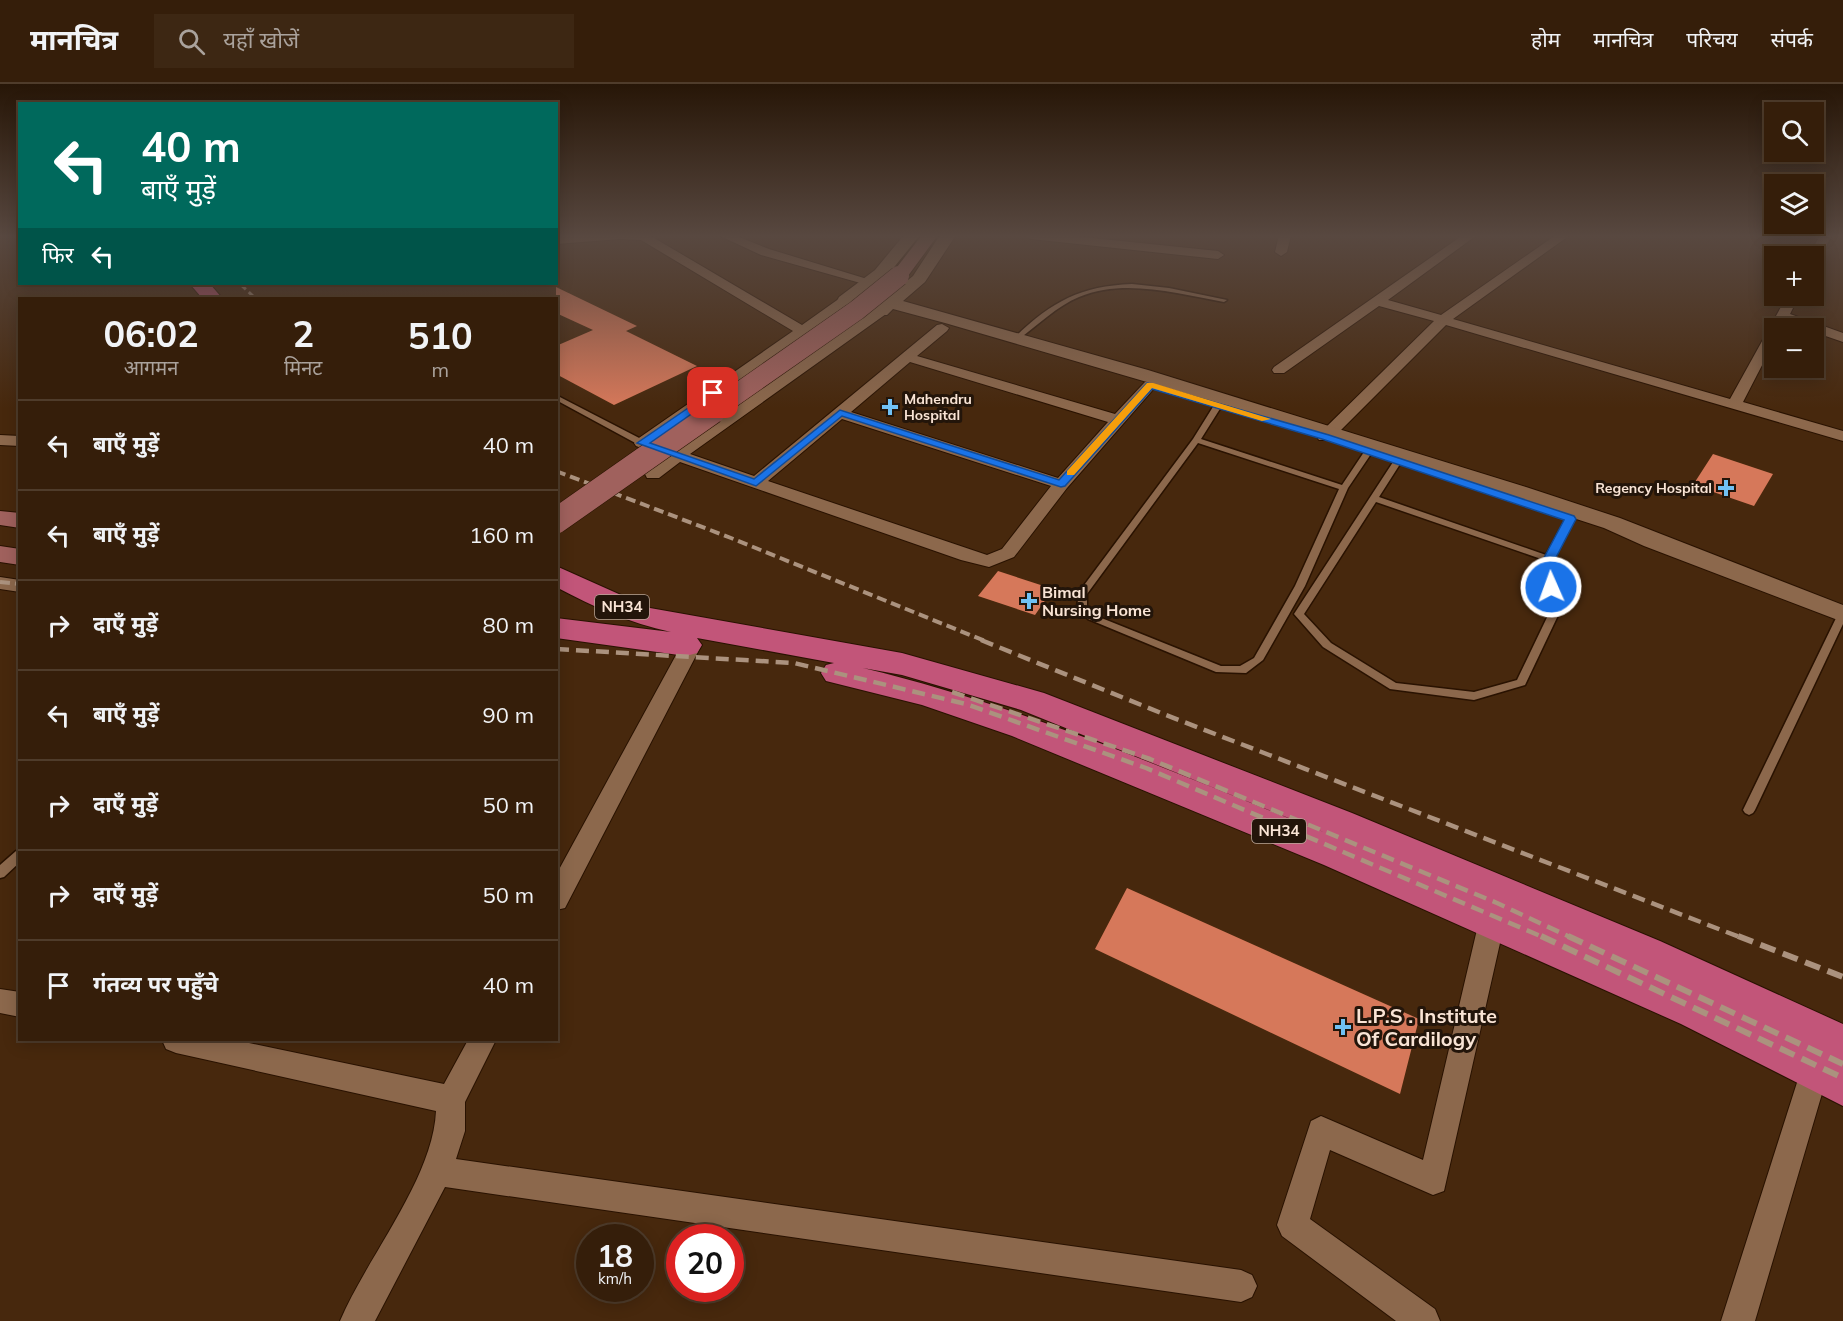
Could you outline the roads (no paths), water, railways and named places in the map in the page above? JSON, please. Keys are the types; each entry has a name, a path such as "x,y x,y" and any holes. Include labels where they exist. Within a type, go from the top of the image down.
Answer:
{"highway":[{"name":"NH34","path":"558,576 612,604 643,616 692,627 902,664 1032,701 1350,828 1646,954 1843,1046"},
{"name":"NH34","path":"558,628 691,646 828,670 927,695 1024,727 1337,854 1492,921 1696,1010 1829,1077"}],"main road":[{"path":"558,520 878,293"},
{"path":"0,518 18,521"},
{"path":"0,537 18,539"},
{"path":"0,554 18,557"}],"street":[{"path":"738,293 803,331"},
{"path":"642,443 857,293 886,307 942,328 1329,434 1369,451 1570,519 1652,541"},
{"path":"653,474 735,412 886,307 903,293"},
{"path":"1279,370 1390,293"},
{"path":"1329,434 1444,319 1482,293"},
{"path":"1378,301 1843,436"},
{"path":"1788,306 1782,316 1843,338"},
{"path":"886,307 1017,338 1612,523 1652,541 1843,614"},
{"path":"756,483 942,328"},
{"path":"1735,404 1764,350"},
{"path":"907,357 1119,420"},
{"path":"642,443 967,556 989,561 1008,553 1061,484 1150,385"},
{"path":"840,413 1061,484"},
{"path":"0,440 18,441"},
{"path":"0,583 18,586"},
{"path":"558,896 691,646"},
{"path":"1423,1321 1293,1225 1321,1131 1433,1180 1492,921"},
{"path":"0,1001 18,1005"},
{"path":"181,1041 451,1100"},
{"path":"357,1321 437,1171 450,1131 451,1100 481,1041"},
{"path":"1738,1321 1829,1077"},
{"path":"437,1171 1241,1286"}],"lane":[{"path":"1017,338 1076,296 1088,293"},
{"path":"1175,293 1224,300"},
{"path":"558,398 642,443"},
{"path":"1219,404 1196,440 1082,594 1082,608 1091,617 1220,669 1242,670 1258,660 1300,586 1344,488 1369,451"},
{"path":"1196,440 1344,488"},
{"path":"1398,461 1299,614 1327,645 1394,686 1474,696 1521,682 1557,607 1545,567 1570,519"},
{"path":"1374,498 1550,559"},
{"path":"1749,810 1843,614"},
{"path":"0,873 18,856"}],"railway":[{"path":"249,293 254,297"},
{"path":"558,472 731,538 985,641"},
{"path":"0,582 18,584"},
{"path":"981,640 1166,715 1742,938"},
{"path":"558,649 794,663 966,704 1146,768 1545,938"},
{"path":"952,692 1150,759 1497,903 1572,938"},
{"path":"1541,936 1843,1078"},
{"path":"1568,936 1843,1064"},
{"path":"1738,936 1843,977"}],"place":[{"name":"Mahendru Hospital","path":"890,407"},
{"name":"Regency Hospital","path":"1726,488"},
{"name":"Bimal Nursing Home","path":"1029,601"},
{"name":"L.P.S . Institute Of Cardilogy","path":"1343,1027"}]}
